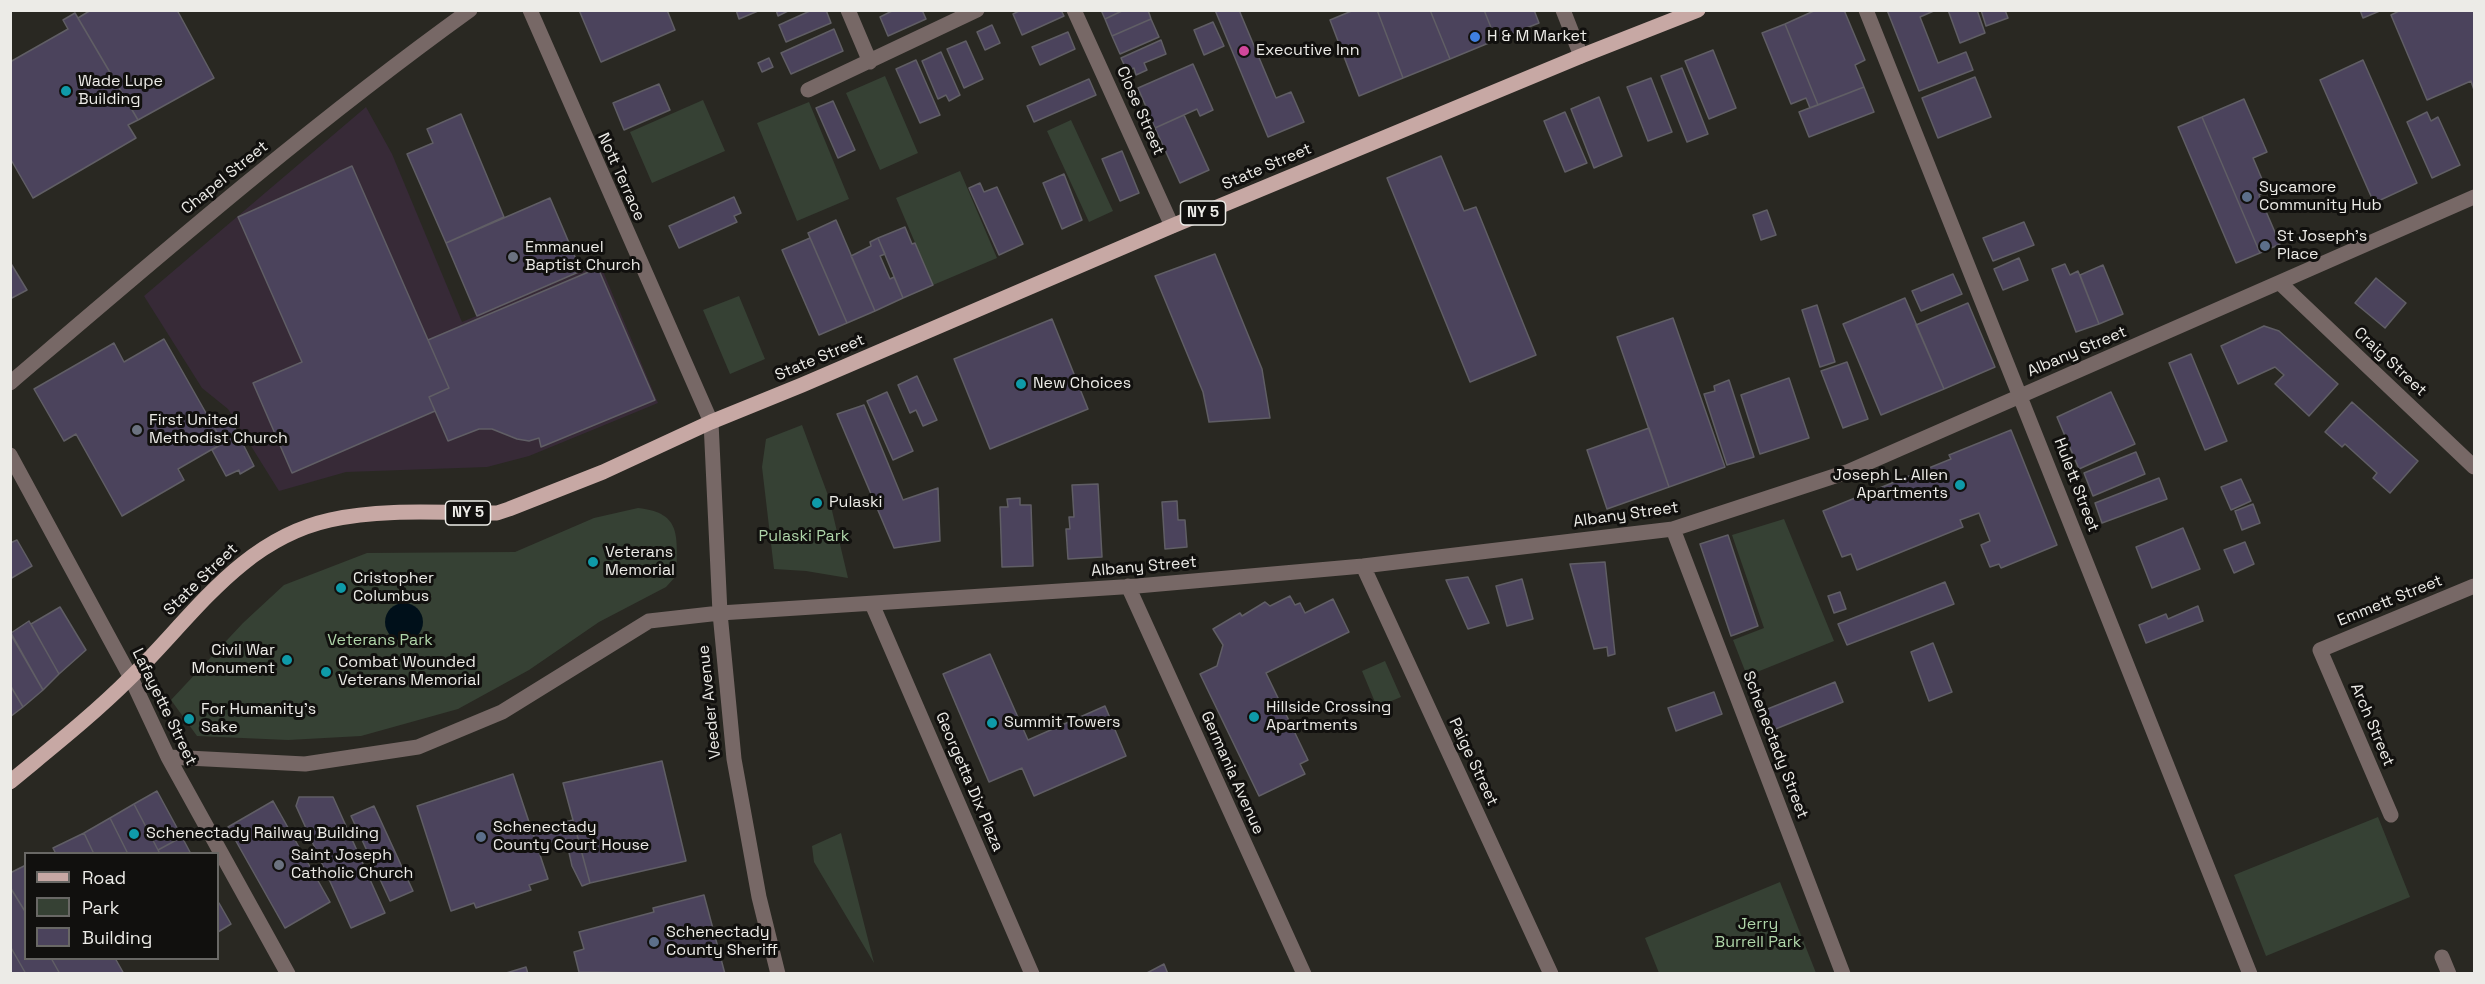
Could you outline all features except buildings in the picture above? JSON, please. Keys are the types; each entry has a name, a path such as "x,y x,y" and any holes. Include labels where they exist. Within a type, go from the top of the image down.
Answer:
{"main road":[{"name":"State Street","path":"10,782 70,733 131,678 224,579 253,554 281,536 329,520 362,516 497,513 603,472 711,422 802,386 1172,226 1581,56 1698,10"}],"street":[{"name":"Chapel Street","path":"10,384 208,214 384,72 470,10"},
{"name":"Nott Terrace","path":"530,10 711,422"},
{"path":"848,10 870,62"},
{"path":"808,90 977,10"},
{"name":"Close Street","path":"1074,10 1172,226"},
{"path":"1563,10 1581,56"},
{"name":"Hulett Street","path":"1866,10 2250,974"},
{"name":"Albany Street","path":"720,613 1128,586 1364,566 1673,529 1847,472 2475,197"},
{"name":"Craig Street","path":"2280,283 2475,467"},
{"name":"Veeder Avenue","path":"711,422 720,613 734,759 759,897 778,974"},
{"name":"Lafayette Street","path":"10,455 131,678 168,758 288,974"},
{"name":"Schenectady Street","path":"1673,529 1843,974"},
{"name":"Paige Street","path":"1364,566 1551,974"},
{"name":"Germania Avenue","path":"1128,586 1304,974"},
{"name":"Emmett Street","path":"2320,650 2475,586"},
{"name":"Georgetta Dix Plaza","path":"872,604 1032,974"},
{"path":"168,758 305,764 418,747 502,712 649,621 720,613"},
{"name":"Arch Street","path":"2320,650 2391,815"},
{"path":"2442,957 2449,974"}],"shaded area":[{"path":"366,107 392,154 462,322 600,264 658,403 529,456 487,467 346,472 279,491 228,409 202,388 144,296"}],"green space":[{"path":"885,76 918,153 880,170 846,93"},
{"path":"703,100 725,151 652,183 630,132"},
{"path":"809,102 849,199 797,221 757,123"},
{"path":"1071,120 1113,211 1089,222 1047,131"},
{"path":"960,171 997,258 933,285 896,198"},
{"path":"739,296 765,359 730,374 703,310"},
{"name":"Pulaski Park","path":"802,425 829,498 848,578 806,571 774,569 762,467 766,439"},
{"name":"Veterans Park","path":"638,508 663,515 670,522 676,539 677,575 666,587 599,622 529,670 458,709 361,736 288,740 197,736 171,700 243,623 284,585 367,553 515,552 594,518"},
{"path":"1784,519 1834,641 1747,676 1733,640 1764,628 1732,535"},
{"path":"1385,661 1401,697 1377,707 1362,671"},
{"path":"2378,817 2410,897 2266,956 2234,875"},
{"path":"841,833 874,963 814,862 812,846"},
{"name":"Jerry Burrell Park","path":"1780,882 1816,973 1659,973 1645,938"}],"water":[{"path":"404,603 418,608 423,622 418,636 404,641 390,636 385,622 390,608"}],"place":[{"name":"H & M Market","path":"1475,37"},
{"name":"Executive Inn","path":"1244,51"},
{"name":"Wade Lupe Building","path":"66,91"},
{"name":"Sycamore Community Hub","path":"2247,197"},
{"name":"St Joseph's Place","path":"2265,246"},
{"name":"Emmanuel Baptist Church","path":"513,257"},
{"name":"New Choices","path":"1021,384"},
{"name":"First United Methodist Church","path":"137,430"},
{"name":"Joseph L. Allen Apartments","path":"1960,485"},
{"name":"Pulaski","path":"817,503"},
{"name":"Veterans Memorial","path":"593,562"},
{"name":"Cristopher Columbus","path":"341,588"},
{"name":"Civil War Monument","path":"287,660"},
{"name":"Combat Wounded Veterans Memorial","path":"326,672"},
{"name":"Hillside Crossing Apartments","path":"1254,717"},
{"name":"For Humanity's Sake","path":"189,719"},
{"name":"Summit Towers","path":"992,723"},
{"name":"Schenectady Railway Building","path":"134,834"},
{"name":"Schenectady County Court House","path":"481,837"},
{"name":"Saint Joseph Catholic Church","path":"279,865"},
{"name":"Schenectady County Sheriff","path":"654,942"}]}
